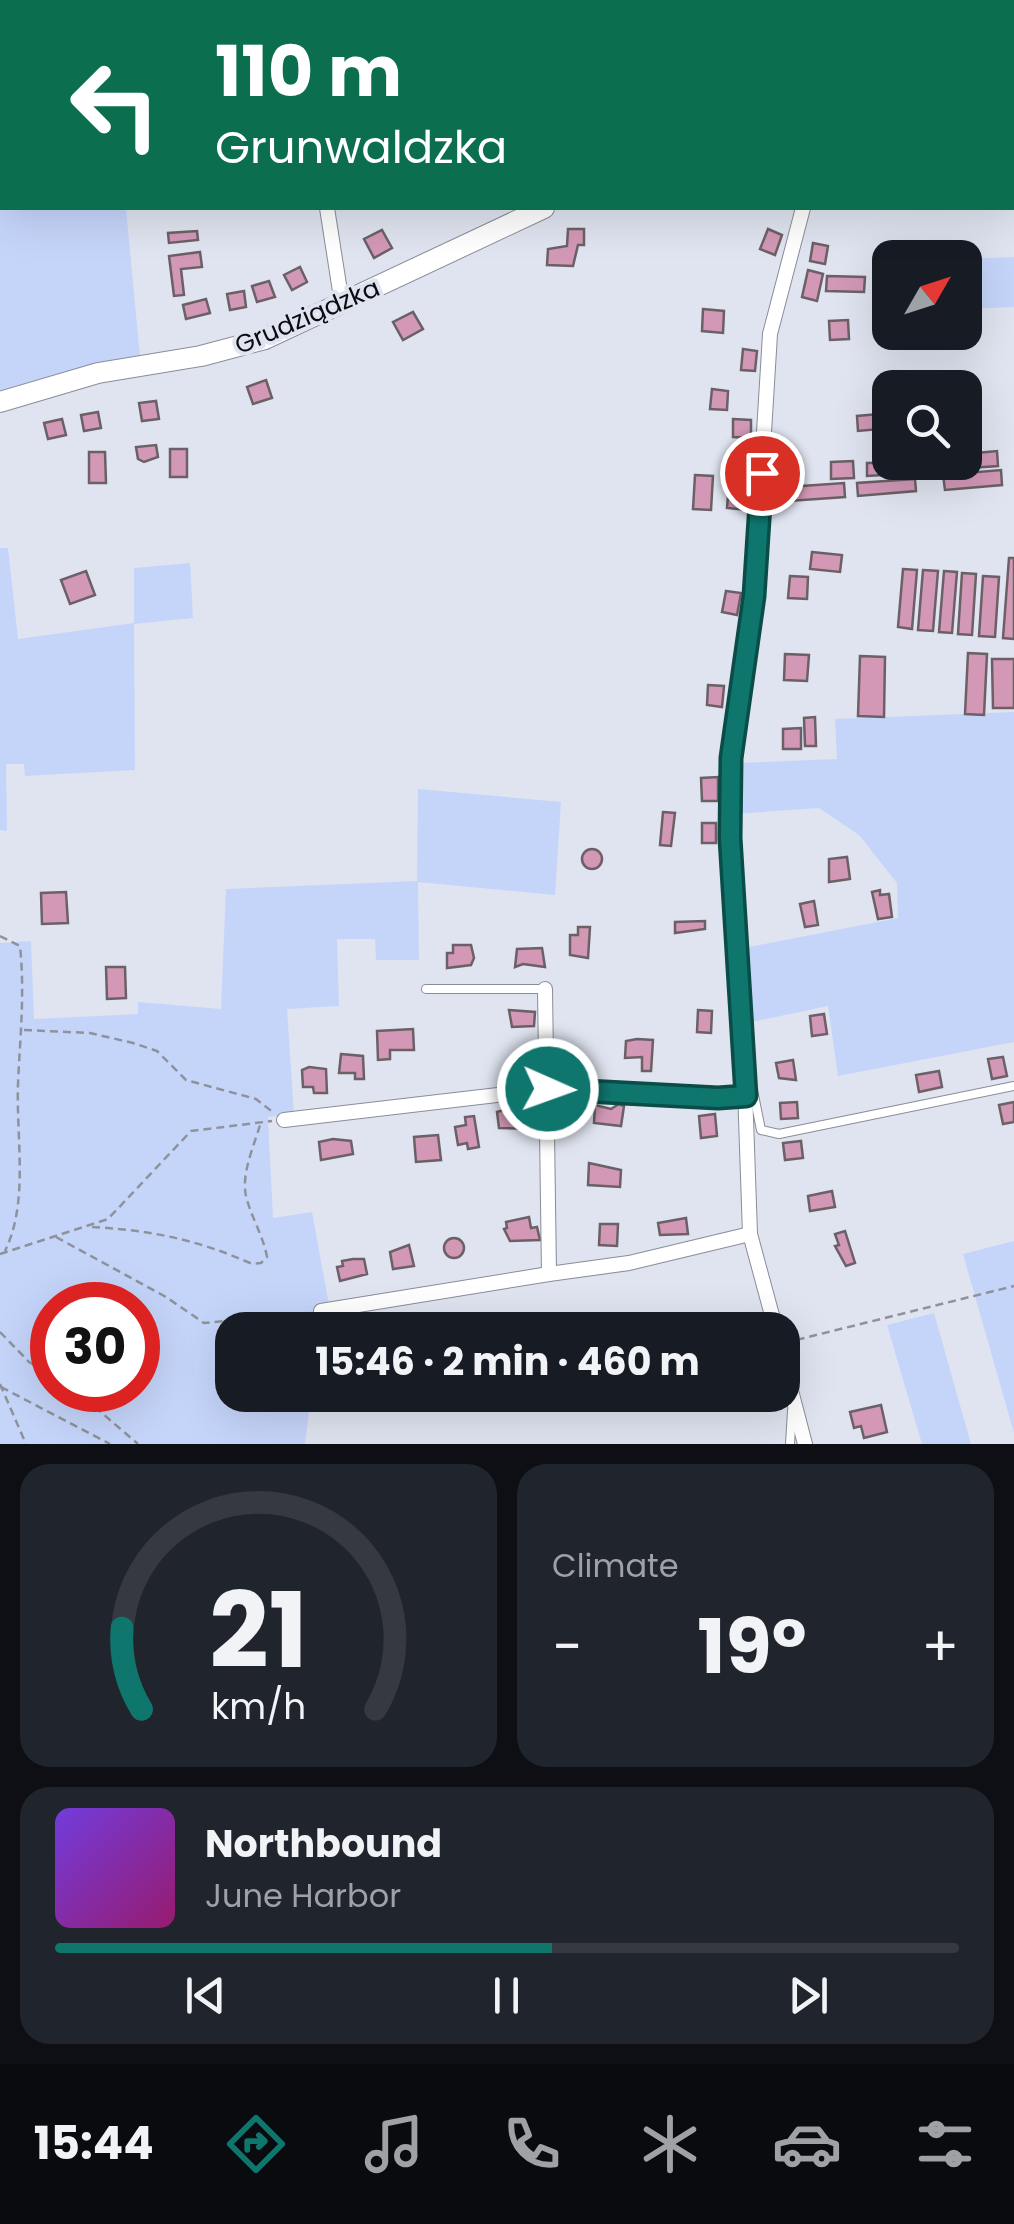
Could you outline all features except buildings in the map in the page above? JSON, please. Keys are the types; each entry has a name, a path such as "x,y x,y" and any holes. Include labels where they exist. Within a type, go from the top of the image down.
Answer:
{"street":[{"path":"327,210 342,304"},
{"name":"Grudziądzka","path":"0,402 98,373 233,348 295,326 540,210"},
{"path":"771,1312 750,1234 746,1093 730,838 731,758 754,596 770,334 803,210"},
{"path":"545,989 549,1274"},
{"path":"284,1120 548,1089 718,1098 746,1093"},
{"path":"321,1311 629,1263 750,1234"},
{"path":"796,1412 805,1444"}],"lane":[{"path":"426,989 545,989"},
{"path":"746,1093 753,1090 761,1130 779,1134 1014,1086"},
{"path":"790,1444 791,1412"}],"path":[{"path":"0,936 20,946 25,998 16,1229 3,1253"},
{"path":"22,1030 90,1033 157,1051 186,1080 256,1099 284,1120"},
{"path":"3,1253 108,1219 191,1132 284,1120"},
{"path":"90,1227 157,1232 194,1240 252,1264 261,1264 267,1257 264,1243 244,1193 261,1122"},
{"path":"54,1236 166,1296 204,1323 321,1311"},
{"path":"800,1340 1014,1286"},
{"path":"0,1332 30,1363"},
{"path":"0,1385 26,1444"},
{"path":"0,1385 110,1444"},
{"path":"100,1412 138,1444"}],"shaded area":[{"path":"0,210 126,210 140,357 44,378 0,393"},
{"path":"1014,257 1014,307 982,308 982,258"},
{"path":"0,548 8,548 18,639 134,623 134,568 190,563 193,618 134,624 135,770 25,776 24,764 6,764 7,831 0,830"},
{"path":"1014,712 1014,1042 838,1076 828,1006 747,1023 744,948 898,918 897,883 859,835 819,808 736,814 739,763 837,759 835,719"},
{"path":"418,789 561,802 555,895 418,882 419,960 376,960 375,939 337,939 339,1006 287,1009 294,1114 268,1117 273,1218 312,1212 330,1312 215,1312 215,1412 309,1412 305,1444 0,1444 0,943 31,941 34,1019 138,1014 138,1002 221,1009 226,889 417,881"},
{"path":"1014,1241 1014,1433 963,1254"},
{"path":"934,1313 971,1444 922,1444 887,1325"}],"route":[{"path":"548,1089 746,1096 730,838 731,758 754,596 762,473"}]}
